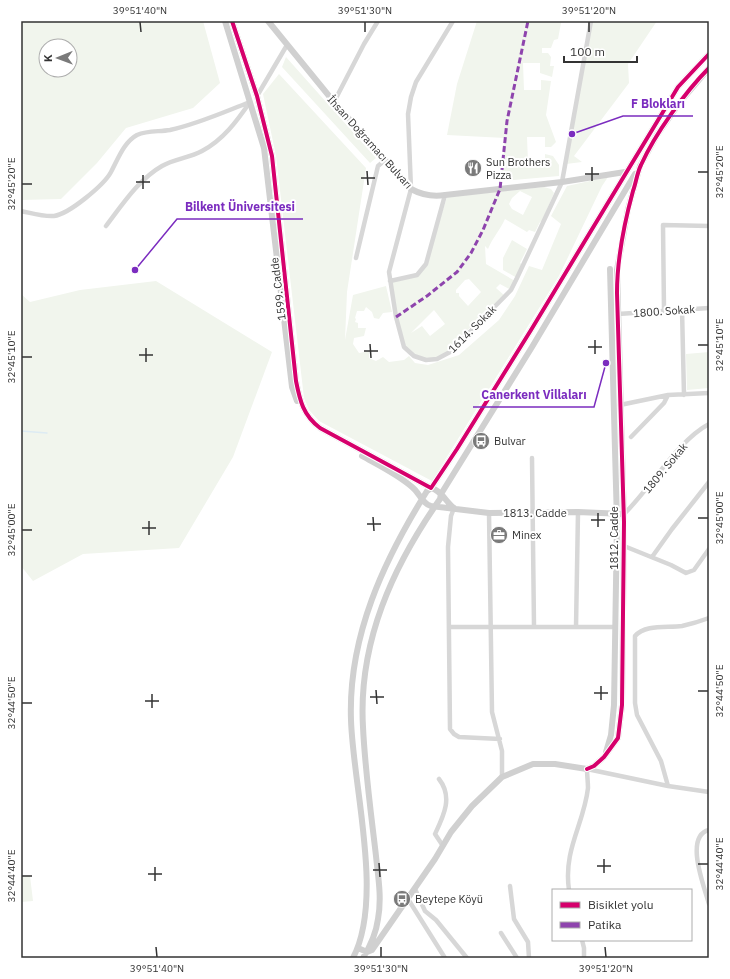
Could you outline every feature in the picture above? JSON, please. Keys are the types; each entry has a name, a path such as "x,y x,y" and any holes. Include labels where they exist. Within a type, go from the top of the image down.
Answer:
{"street":[{"name":"1599. Cadde","path":"225,21 264,148 292,387 299,408 307,422 406,481 422,500"},
{"name":"1599. Cadde","path":"232,21 257,96 272,156 296,381 301,404 310,420 320,428 431,488"},
{"name":"İhsan Doğramacı Bulvarı","path":"268,21 334,102 411,189 425,195 445,195 562,182 625,172"},
{"path":"334,102 364,44 378,21"},
{"name":"1614. Sokak","path":"453,21 416,82 411,97 408,114 411,189 389,272 400,337 404,347 414,356 426,360 438,359 450,352 511,290 562,182 591,21"},
{"path":"106,226 146,178 161,166 176,159 201,152 218,140 236,122 250,102 257,96 287,45"},
{"path":"353,958 362,934 367,895 351,719 355,665 372,595 390,555 427,491 431,488 457,449 531,330 625,172 678,87 709,54"},
{"path":"363,958 373,940 379,917 380,889 363,725 368,663 374,632 385,595 408,548 440,499 441,494 532,347 657,136 680,102 709,68"},
{"path":"21,212 54,216 69,209 98,187 110,173 127,144 136,136 144,132 170,130 210,118 250,102"},
{"path":"356,258 378,166 385,160"},
{"name":"1812. Cadde","path":"604,757 618,738 621,722 624,514 617,270 628,209 640,166"},
{"path":"390,281 417,275 426,264 445,195"},
{"path":"664,310 664,226 709,226"},
{"name":"1812. Cadde","path":"604,757 613,721 615,627 616,514 610,269"},
{"name":"1800. Sokak","path":"618,314 709,308"},
{"path":"682,309 684,395"},
{"path":"610,314 618,314"},
{"path":"620,406 668,395 709,393"},
{"path":"631,437 664,403 668,395"},
{"name":"1809. Sokak","path":"624,514 639,500 678,451 692,436 709,424"},
{"path":"532,458 534,626"},
{"path":"652,557 709,482"},
{"path":"431,488 438,490 447,503 454,508 451,516 448,547 448,627 451,731 459,737 500,739"},
{"path":"422,500 428,505 434,507"},
{"name":"1813. Cadde","path":"434,507 489,513 578,512 624,514"},
{"path":"576,627 578,512"},
{"path":"489,513 492,712 502,750 502,777"},
{"path":"624,546 686,573 694,570 709,549"},
{"path":"668,786 661,760 637,715 635,703 634,636 639,631 683,626 709,618"},
{"path":"448,627 615,627"},
{"path":"587,769 594,766 604,757"},
{"path":"358,948 367,952 372,950 408,899 451,832 472,806 502,777 519,769 533,764 555,764 587,769 668,786 709,792"},
{"path":"569,889 567,875 571,846 585,803 588,786 587,769"},
{"path":"439,779 444,786 447,801 444,814 435,834 443,846"},
{"path":"709,830 701,833 697,840 696,853 709,904"},
{"path":"510,886 514,919 528,942 528,958"},
{"path":"415,888 425,911 436,920 467,958"},
{"path":"408,899 445,958"},
{"path":"501,933 516,958"},
{"path":"582,941 584,958"}],"shaded area":[{"path":"21,21 203,21 220,83 193,108 126,128 97,163 61,199 21,200"},
{"path":"477,21 559,21 561,23 558,39 554,40 551,48 542,48 542,53 548,53 551,57 550,66 554,66 552,77 540,73 540,63 523,63 524,90 541,90 541,80 551,81 546,115 556,142 551,147 545,147 545,137 527,137 528,163 545,164 545,154 553,156 559,165 559,176 501,181 505,138 447,135 457,84"},
{"path":"591,21 657,21 628,64 629,83 574,156 582,162 566,164"},
{"path":"286,57 376,158 370,163 282,67"},
{"path":"279,74 366,168 347,292 345,340 353,295 386,286 392,312 383,313 379,319 374,318 372,312 366,307 364,311 357,311 355,318 355,322 358,323 358,328 366,328 364,336 354,338 353,344 359,353 369,351 369,358 376,361 383,357 389,362 404,360 409,356 415,363 428,365 459,355 499,320 515,296 529,266 542,270 561,224 551,216 567,186 608,177 602,186 559,276 432,481 319,421 309,410 304,398 276,156 263,94"},
{"path":"544,187 551,189 554,193 542,221 535,232 529,230 527,232 505,219 488,249 485,246 486,264 515,281 511,290 500,284 496,288 505,296 453,344 455,347 437,359 426,360 414,356 404,347 390,281 417,275 426,264 447,197","holes":["520,191 532,197 523,215 512,209 509,204 512,198","469,279 481,292 468,306 459,296 459,293 456,293 456,290 465,280","434,310 445,324 430,336 422,326 411,333"]},
{"path":"512,240 527,249 520,263 523,265 517,278 503,270 503,258"},
{"path":"156,281 272,352 233,457 179,548 83,554 33,581 21,566 21,294 30,302 80,290"},
{"path":"709,352 709,388 687,390 686,354"},
{"path":"21,876 30,876 33,901 21,902"}],"waterway":[{"path":"21,431 47,433"}],"marked path":[{"path":"396,317 427,296 457,272 471,253 483,230 500,189 507,121 528,21"}],"cycle path":[{"path":"232,21 257,96 272,156 296,381 303,407 314,423 320,428 431,488 531,330 678,87 709,54"},
{"path":"587,769 594,766 604,757 618,738 622,705 624,522 617,293 618,267 622,241 638,175 647,153 671,114 690,89 709,68"}],"place":[{"name":"F Blokları","path":"572,134"},
{"name":"Sun Brothers Pizza","path":"473,168"},
{"name":"Bilkent Üniversitesi","path":"135,270"},
{"name":"Canerkent Villaları","path":"606,363"},
{"name":"Bulvar","path":"481,441"},
{"name":"Minex","path":"499,535"},
{"name":"Beytepe Köyü","path":"402,899"}]}
